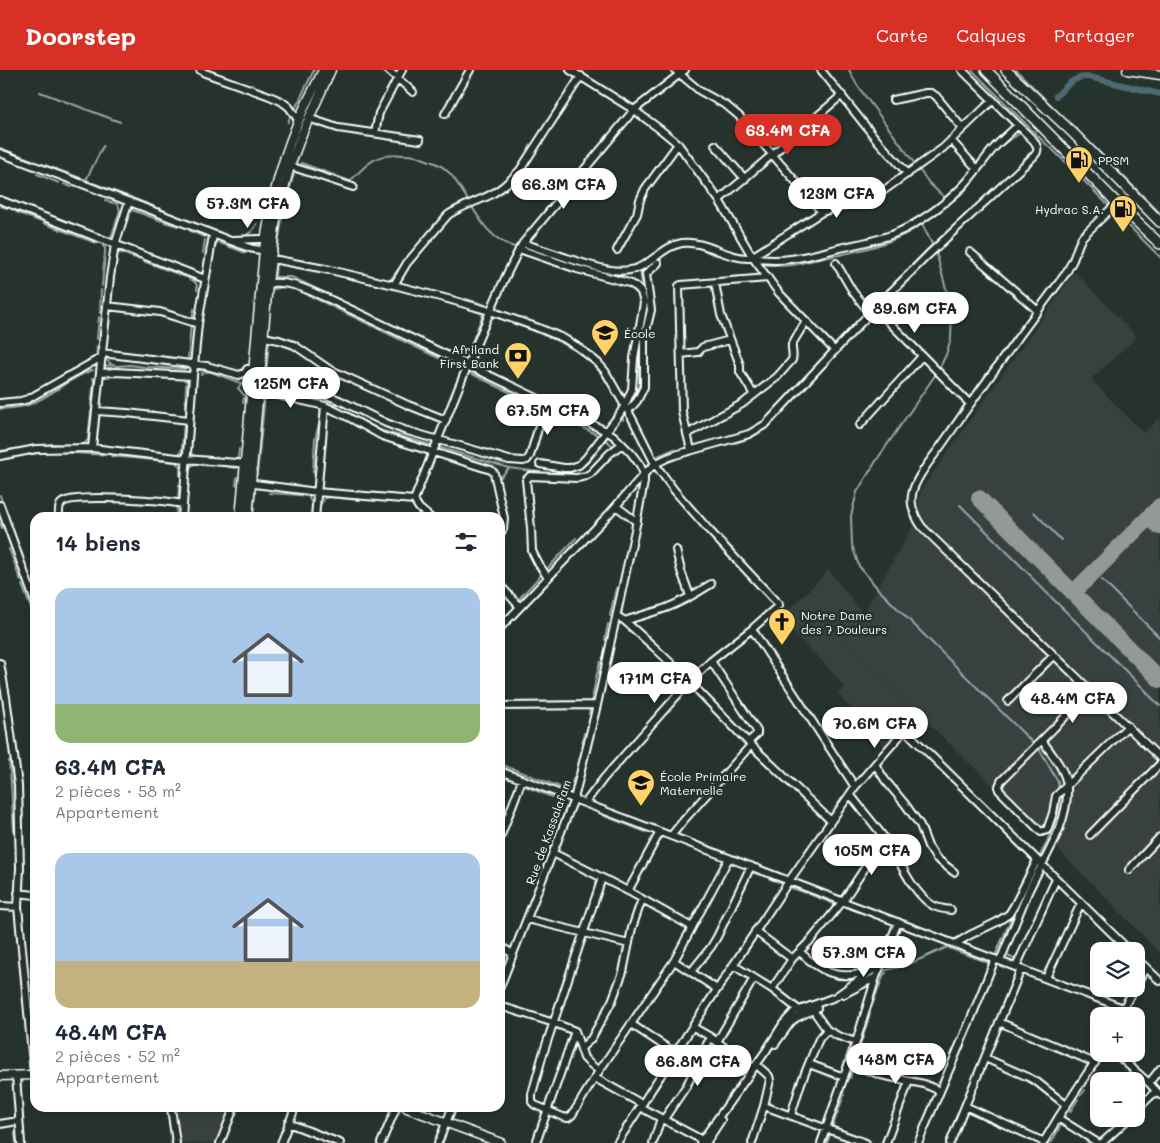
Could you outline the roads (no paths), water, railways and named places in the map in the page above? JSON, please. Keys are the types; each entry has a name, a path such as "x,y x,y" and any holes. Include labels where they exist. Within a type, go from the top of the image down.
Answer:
{"highway":[{"path":"986,70 1160,244"},
{"path":"1006,70 1074,134 1160,222"}],"main road":[{"path":"270,239 268,220 278,180 299,121 323,70"},
{"path":"249,464 254,369 270,239 290,166 308,118 331,70"},
{"path":"1127,70 1160,75"},
{"path":"241,512 247,483 261,375 265,284"},
{"path":"247,483 248,512"},
{"path":"0,1076 30,1075"},
{"path":"418,1112 500,1143"}],"street":[{"path":"200,70 281,101 289,107 299,121"},
{"path":"388,70 413,92"},
{"path":"374,133 379,113 402,70"},
{"path":"445,114 470,70"},
{"path":"570,70 634,110 678,144 719,200 753,258 779,293 835,351"},
{"path":"822,70 876,139 911,172"},
{"path":"505,623 644,474 656,464 691,450 741,437 766,424 870,313 928,255 1036,154 1037,146 1034,141 962,70"},
{"path":"423,512 418,508 414,500 467,365 521,246 634,110 680,71 700,91 727,106 739,116 822,212"},
{"path":"394,284 407,263 442,221 454,210 492,194 512,179 520,170 580,76"},
{"path":"893,100 931,93 936,96 963,129"},
{"path":"719,200 773,156 842,95"},
{"path":"753,258 822,212 864,199 882,191 911,172 943,148 993,100"},
{"path":"308,118 338,128 420,140"},
{"path":"521,246 611,270 623,271 635,269 664,250 682,243 698,245 746,258 777,261 794,259 876,240 894,234 921,220 946,201 963,186 995,147 1018,125"},
{"path":"951,140 977,169"},
{"path":"617,250 637,214 645,189 678,144"},
{"path":"715,145 744,179"},
{"path":"0,153 250,249 268,250"},
{"path":"290,166 353,187"},
{"path":"0,200 205,279"},
{"path":"92,448 110,277 115,245 128,201"},
{"path":"1118,203 1082,237 1066,273 970,404 917,481 913,489 912,506 915,516 922,527 1160,758"},
{"path":"182,512 198,324 213,235"},
{"path":"230,240 270,239"},
{"path":"521,246 577,269 629,283 641,292 644,302 634,358 632,389 627,410"},
{"path":"970,252 1038,311"},
{"path":"267,260 312,266 394,284 490,311 536,327 578,346 605,371 634,420 656,464 686,505 779,604 690,681 604,778 585,803"},
{"path":"540,464 564,468 579,465 609,433 619,415 637,401 644,387 644,339 651,310 646,274 658,263"},
{"path":"836,263 853,292 870,313"},
{"path":"691,450 682,412 678,286 681,284 768,278"},
{"path":"716,282 721,315 740,365 740,372 754,395"},
{"path":"265,284 288,283 329,299 609,433 636,458 644,474"},
{"path":"107,306 160,312 198,324"},
{"path":"883,316 970,404"},
{"path":"687,434 742,404 778,377 792,360 792,344 806,321"},
{"path":"264,337 294,345 330,369 408,406 446,420"},
{"path":"681,354 698,352 703,348 730,340"},
{"path":"0,403 28,399 102,355 194,364 239,375 243,375 247,369 254,369"},
{"path":"860,425 922,356"},
{"path":"100,373 193,376"},
{"path":"261,375 319,392 404,430 509,460 523,461 527,460 530,456 546,402"},
{"path":"259,393 273,394 325,406 382,436 492,471 503,512"},
{"path":"315,512 325,406"},
{"path":"96,411 189,420"},
{"path":"548,578 532,551 532,528 527,478 530,476 577,478 586,476 622,444"},
{"path":"0,456 36,449 92,448 249,464"},
{"name":"Rue de Kassalafam","path":"505,974 574,799 598,704 617,616 637,522 644,474"},
{"path":"247,483 317,492 414,500"},
{"path":"59,512 62,502 68,500 99,498 183,504"},
{"path":"0,505 30,588"},
{"path":"616,506 637,522"},
{"path":"676,550 681,572 690,596"},
{"path":"625,621 667,607 711,584"},
{"path":"505,590 520,607"},
{"path":"617,616 625,621 690,681 749,743 830,821"},
{"path":"752,629 855,787"},
{"path":"1008,701 1054,655"},
{"path":"671,836 757,734 757,731 711,661"},
{"path":"0,663 18,785 20,860 18,907 30,1026"},
{"path":"1091,691 1001,781 999,786 999,790 1041,832 1047,830 1056,796 1128,726"},
{"path":"505,706 598,704"},
{"path":"617,1143 717,989 830,821 855,787 904,731 1121,942"},
{"path":"955,944 1009,914 1040,863 1060,824 1065,809 1065,787 1060,766 1041,741"},
{"path":"875,764 920,825 928,846 936,858 954,872"},
{"path":"1090,835 1160,764"},
{"path":"505,773 1121,1007"},
{"path":"505,825 522,780"},
{"path":"850,794 884,839 922,896 933,906 951,910"},
{"path":"628,891 660,832"},
{"path":"1129,870 1160,837"},
{"path":"772,989 792,959 811,940 843,901 884,839"},
{"path":"553,853 628,891 692,927"},
{"path":"602,878 543,1054 532,1094 532,1102 568,1118 572,1115 599,1071 674,961 729,858"},
{"path":"918,1143 1040,863"},
{"path":"691,972 711,947 751,866"},
{"path":"950,1143 1056,879"},
{"path":"18,893 30,894"},
{"path":"581,1048 591,1039 612,1001 623,972 634,921 642,899"},
{"path":"1046,978 1081,903"},
{"path":"0,906 18,907"},
{"path":"527,918 629,944"},
{"path":"821,1143 856,1042 876,972 898,922"},
{"path":"755,932 792,959"},
{"path":"505,949 513,954"},
{"path":"800,952 808,960 833,974 850,976 876,972"},
{"path":"674,961 717,989"},
{"path":"733,966 772,989 799,1010"},
{"path":"1146,967 1160,981"},
{"path":"756,1068 786,1019 794,1012 835,997 876,972"},
{"path":"595,1078 703,1142 791,1022 876,972"},
{"path":"653,1143 663,1119 686,1085 708,1042 714,1040 728,1023 754,978"},
{"path":"505,1008 575,1031 584,1058 599,1071"},
{"path":"813,1010 827,1030 856,1042"},
{"path":"965,1106 1044,1143 1066,1105 1095,1063 999,1022"},
{"path":"631,1024 675,1053"},
{"path":"693,1027 769,1076 770,1080 764,1106 752,1143"},
{"path":"791,1115 809,1064 820,1039 827,1030"},
{"path":"536,1143 575,1031"},
{"path":"985,1058 1037,1082 1066,1105"},
{"path":"1125,1062 1158,1093 1145,1103"},
{"path":"849,1063 881,1075 924,1084 940,1091"},
{"path":"809,1064 844,1077"},
{"path":"1148,1083 1160,1069"},
{"path":"16,1076 21,1143"},
{"path":"886,1143 909,1081"},
{"path":"764,1106 866,1143"},
{"path":"172,1112 176,1143"},
{"path":"220,1143 232,1112"},
{"path":"281,1143 293,1112"},
{"path":"381,1143 394,1112"},
{"path":"438,1143 450,1112"},
{"path":"1058,1118 1098,1143"},
{"path":"0,1124 18,1121"},
{"path":"288,1123 340,1143"},
{"path":"1102,1143 1119,1127"}],"waterway":[{"path":"294,111 314,70"},
{"path":"849,70 857,85 929,183 946,199"},
{"path":"972,70 1049,147"},
{"path":"1016,70 1071,125"},
{"path":"1056,96 1074,80 1083,77 1160,94"},
{"path":"40,92 120,122"},
{"path":"288,122 291,115"},
{"path":"1073,126 1160,213"},
{"path":"998,147 1019,134"},
{"path":"86,180 103,146"},
{"path":"0,148 35,161"},
{"path":"1051,148 1160,257"},
{"path":"1023,160 1030,153"},
{"path":"301,163 350,181 368,164 383,156 411,155 434,162 452,176 489,231 506,244 517,248"},
{"path":"949,203 964,192 989,159"},
{"path":"42,164 89,181"},
{"path":"277,251 283,212 295,170"},
{"path":"37,174 59,183"},
{"path":"93,183 153,206"},
{"path":"64,184 72,187"},
{"path":"105,200 113,203"},
{"path":"106,239 112,235 120,210 115,203"},
{"path":"259,212 260,204"},
{"path":"436,224 446,212 459,205"},
{"path":"0,206 7,208"},
{"path":"159,208 163,210"},
{"path":"937,241 973,208"},
{"path":"132,210 162,221"},
{"path":"16,212 39,221"},
{"path":"761,264 776,266 792,265 866,249 898,238 925,221"},
{"path":"164,222 178,226"},
{"path":"43,223 96,243"},
{"path":"245,236 257,224"},
{"path":"922,224 936,252 952,311 951,338 946,355 938,371 857,492 851,516 852,545 859,566 879,590 1034,744"},
{"path":"413,251 431,230"},
{"path":"190,231 205,237"},
{"path":"939,250 950,238"},
{"path":"203,253 205,240"},
{"path":"910,267 935,242"},
{"path":"214,248 214,245 217,243"},
{"path":"220,243 246,253"},
{"path":"506,269 517,244"},
{"path":"102,286 105,252 103,246"},
{"path":"699,247 712,254 730,258"},
{"path":"658,259 673,249"},
{"path":"916,271 936,252"},
{"path":"116,253 122,253 138,259"},
{"path":"546,255 567,262"},
{"path":"739,260 754,263"},
{"path":"143,261 186,277"},
{"path":"307,262 322,265"},
{"path":"388,281 404,262"},
{"path":"598,272 626,275 639,271 652,263"},
{"path":"276,264 275,277 291,277 458,356 468,352 483,314 464,307"},
{"path":"279,264 291,266"},
{"path":"640,271 643,291"},
{"path":"895,282 904,274"},
{"path":"340,276 411,293"},
{"path":"188,278 195,282 197,290"},
{"path":"399,283 447,295"},
{"path":"274,289 283,287 296,289 455,366"},
{"path":"877,300 889,288"},
{"path":"466,299 489,306 497,289"},
{"path":"100,313 101,290"},
{"path":"643,328 647,306"},
{"path":"493,307 521,319"},
{"path":"192,319 194,309"},
{"path":"97,339 99,317"},
{"path":"490,318 502,319 561,343 588,360 608,384"},
{"path":"185,362 188,359 191,323"},
{"path":"266,374 269,341"},
{"path":"96,359 97,346"},
{"path":"628,407 639,385 639,347"},
{"path":"103,356 112,365"},
{"path":"474,357 481,367"},
{"path":"104,366 130,365 185,369"},
{"path":"201,375 205,370 203,368"},
{"path":"483,368 576,413"},
{"path":"0,409 31,404 77,377 93,370"},
{"path":"198,370 211,372 243,384"},
{"path":"468,372 542,408"},
{"path":"91,406 94,380 92,378"},
{"path":"185,378 187,380 186,387"},
{"path":"271,381 274,386"},
{"path":"242,383 238,388 244,395"},
{"path":"266,386 325,401 380,430 509,468 553,474"},
{"path":"185,408 186,388"},
{"path":"257,475 265,395"},
{"path":"243,403 244,398"},
{"path":"546,410 576,424"},
{"path":"82,445 88,439 91,411"},
{"path":"313,472 315,439 322,413"},
{"path":"623,413 623,420"},
{"path":"175,455 179,454 182,449 184,421"},
{"path":"611,432 618,421"},
{"path":"577,425 600,436"},
{"path":"751,438 768,426"},
{"path":"560,474 577,470 589,462 608,436"},
{"path":"735,443 748,439"},
{"path":"606,440 615,448"},
{"path":"42,445 69,445"},
{"path":"721,446 726,445"},
{"path":"0,451 30,447"},
{"path":"236,460 239,449"},
{"path":"658,456 674,449"},
{"path":"190,450 196,457"},
{"path":"15,456 47,452"},
{"path":"59,452 106,455"},
{"path":"111,456 175,462 180,466 180,475"},
{"path":"188,478 190,467 199,464"},
{"path":"201,465 212,466"},
{"path":"229,467 236,468"},
{"path":"497,481 509,468"},
{"path":"236,485 237,477"},
{"path":"178,501 179,485"},
{"path":"253,512 255,492"},
{"path":"269,493 286,494"},
{"path":"287,494 308,496 312,504 311,512"},
{"path":"0,495 3,505"},
{"path":"319,512 320,505 325,498 358,500"},
{"path":"176,512 177,505"},
{"path":"960,505 996,541"},
{"path":"1034,512 1061,540"},
{"path":"0,523 2,528"},
{"path":"546,570 576,538"},
{"path":"997,542 1031,576"},
{"path":"9,549 16,567"},
{"path":"16,568 18,574"},
{"path":"517,601 542,574"},
{"path":"19,575 21,581"},
{"path":"1032,578 1049,595"},
{"path":"1102,580 1160,638"},
{"path":"22,585 30,606"},
{"path":"610,616 616,588"},
{"path":"621,615 625,593"},
{"path":"1050,596 1147,692"},
{"path":"617,631 620,619"},
{"path":"505,628 510,622"},
{"path":"605,640 608,624"},
{"path":"595,682 600,662"},
{"path":"589,714 595,684"},
{"path":"1147,693 1160,706"},
{"path":"581,750 584,733"},
{"path":"1038,747 1058,782 1059,790"},
{"path":"9,761 14,833"},
{"path":"505,766 565,789 573,781 575,775"},
{"path":"522,785 557,799"},
{"path":"1039,858 1056,819 1059,795"},
{"path":"602,815 646,832"},
{"path":"751,872 760,875"},
{"path":"770,879 782,883"},
{"path":"769,918 789,887 806,893"},
{"path":"809,894 837,905"},
{"path":"995,956 1015,910"},
{"path":"879,972 907,965 952,945"},
{"path":"949,948 991,964"},
{"path":"743,957 747,951"},
{"path":"1005,955 1017,960"},
{"path":"733,972 739,962"},
{"path":"871,1008 886,973"},
{"path":"850,1078 870,1014"},
{"path":"665,1056 673,1045"},
{"path":"654,1073 664,1058"},
{"path":"645,1107 674,1063"},
{"path":"19,1087 23,1081"},
{"path":"1081,1095 1085,1090"},
{"path":"832,1128 844,1095"},
{"path":"1070,1112 1078,1099"},
{"path":"634,1123 638,1118"},
{"path":"1051,1143 1062,1123"},
{"path":"827,1143 831,1132"},
{"path":"15,1133 16,1143"}],"place":[{"name":"PPSM","path":"1079,184"},
{"name":"Hydrac S.A.","path":"1123,233"},
{"name":"École","path":"605,357"},
{"name":"Afriland First Bank","path":"518,380"},
{"name":"Notre Dame des 7 Douleurs","path":"782,646"},
{"name":"École Primaire Maternelle","path":"641,807"}]}
